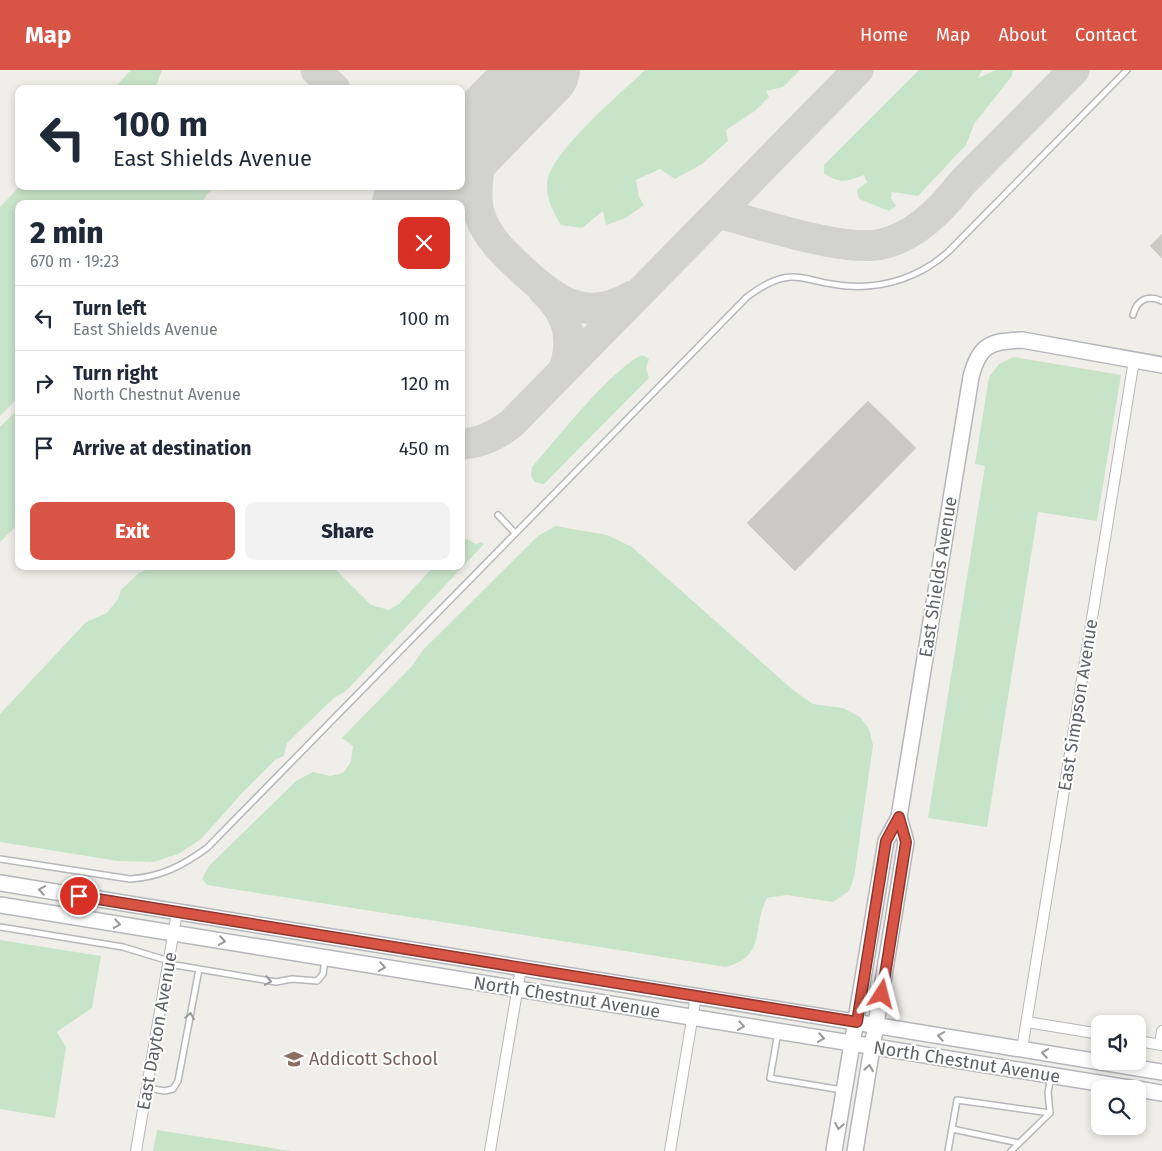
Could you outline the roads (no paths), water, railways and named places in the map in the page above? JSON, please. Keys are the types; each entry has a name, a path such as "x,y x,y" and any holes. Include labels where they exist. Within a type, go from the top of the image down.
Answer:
{"main road":[{"name":"East Shields Avenue","path":"834,1151 886,841 899,817 970,376 977,355 990,344 1022,340 1134,360"},
{"path":"1134,360 1162,365"},
{"name":"East Shields Avenue","path":"855,1151 906,842 899,817"},
{"name":"North Chestnut Avenue","path":"0,883 1162,1072"},
{"name":"North Chestnut Avenue","path":"0,905 1091,1082"},
{"path":"1052,1076 1054,1069 1062,1065 1116,1074 1162,1072"},
{"name":"North Chestnut Avenue","path":"1146,1091 1162,1093"}],"street":[{"name":"East Simpson Avenue","path":"1022,1049 1134,360"},
{"name":"East Dayton Avenue","path":"136,1151 177,912"},
{"path":"490,1151 521,968"},
{"path":"670,1151 696,996"},
{"path":"1027,1022 1091,1033"},
{"path":"1146,1042 1161,1045 1162,1031"}],"lane":[{"path":"0,859 130,879 158,876 187,863 207,848 747,297 762,285 785,277 804,276 847,286 870,286 893,282 926,269 949,251 1127,70"},
{"path":"1133,314 1138,304 1146,298 1154,298 1162,302"},
{"path":"498,515 515,533"},
{"path":"0,927 123,947 168,963 276,982 292,979 316,981 323,974 325,958"},
{"path":"147,1088 168,1091 173,1089 178,1081 199,969"},
{"path":"778,1031 770,1078 844,1091"},
{"path":"1050,1113 1048,1092 1052,1076"},
{"path":"948,1151 957,1100 1050,1113"},
{"path":"1011,1151 1050,1113"},
{"path":"952,1129 1019,1143"}],"place":[{"name":"Addicott School","path":"294,1059"}]}
